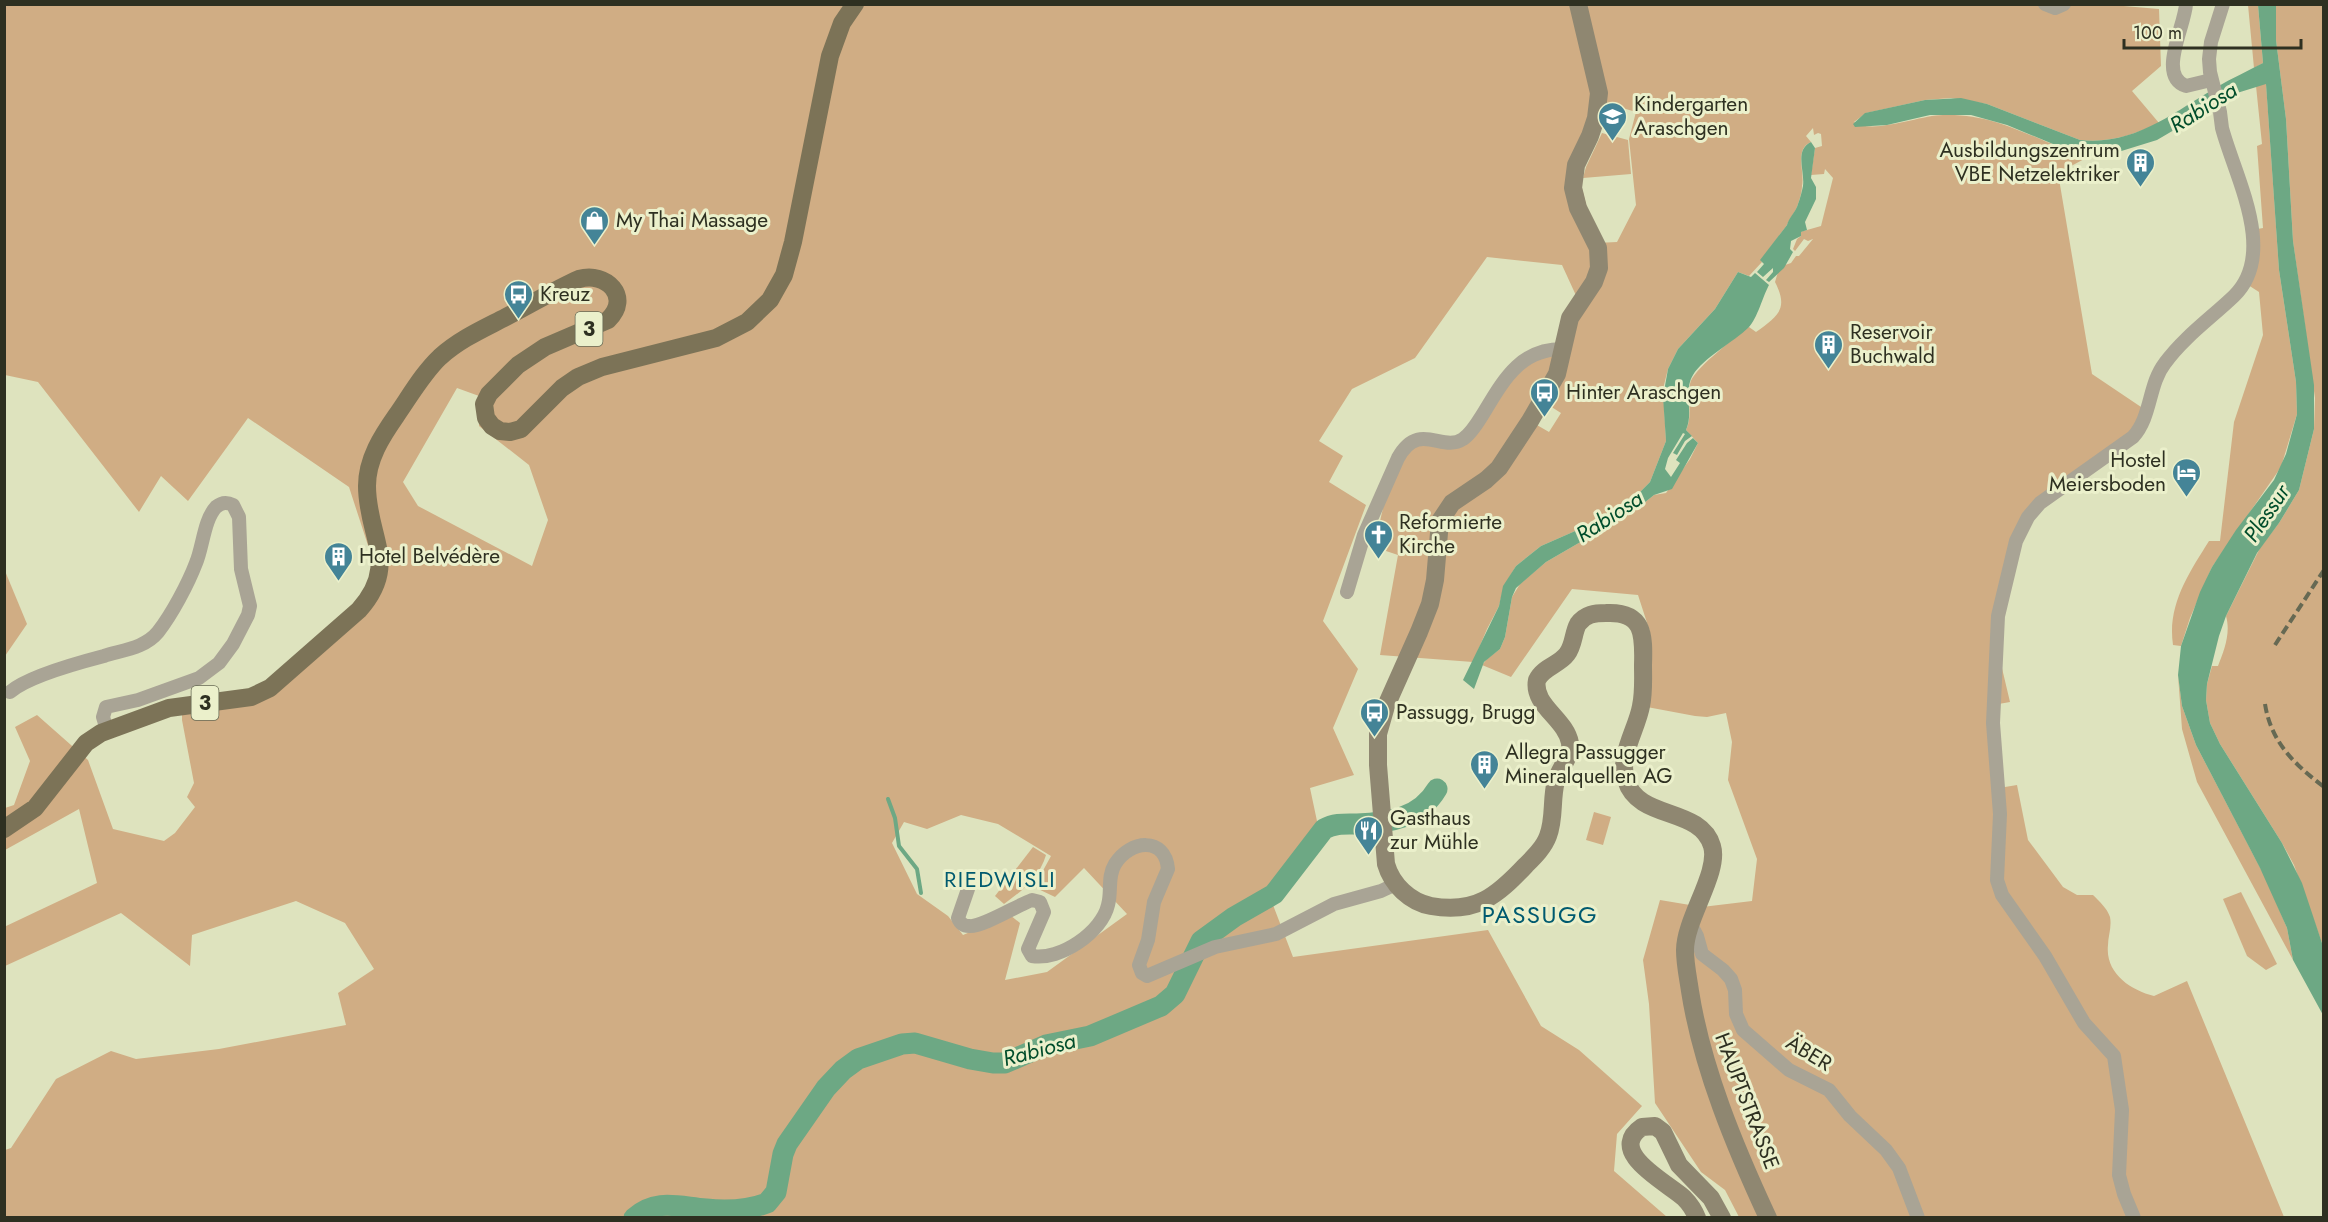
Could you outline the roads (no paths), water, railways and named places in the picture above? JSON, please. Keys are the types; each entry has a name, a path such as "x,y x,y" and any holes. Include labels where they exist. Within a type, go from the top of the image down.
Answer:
{"main road":[{"name":"3","path":"4,829 36,808 86,743 107,730 169,708 251,697 270,688 359,610 377,584 380,569 368,500 367,484 371,461 384,434 422,379 438,360 459,342 579,279 598,278 613,288 618,303 613,316 536,352 510,372 489,394 484,409 486,418 496,429 510,432 527,424 562,388 586,374 602,367 706,342 737,329 756,315 777,288 788,265 830,56 842,23 855,4"}],"street":[{"path":"968,889 958,916 960,922 968,926 979,924 1032,900 1040,902 1044,912 1028,948 1030,954 1039,957 1061,951 1089,935 1107,909 1109,881 1115,864 1131,849 1146,843 1158,850 1166,860 1168,869 1154,902 1147,945 1139,965 1145,975 1173,966 1215,947 1276,934 1334,904 1382,891 1395,884 1388,870 1384,844 1377,750 1379,729 1386,706 1430,604 1435,580 1440,521 1452,503 1493,475 1506,459 1557,374 1570,318 1594,282 1599,263 1596,243 1578,208 1573,188 1576,165 1596,118 1599,93 1578,4"},
{"path":"2045,4 2055,8 2064,4"},
{"path":"2186,4 2174,56 2174,76 2177,82 2186,86 2212,82"},
{"path":"2134,1218 2119,1175 2122,1110 2114,1056 2084,1023 2045,956 2002,895 1997,880 2000,814 1993,723 1998,616 2016,541 2023,526 2040,503 2127,443 2143,422 2155,381 2162,366 2239,291 2248,278 2255,248 2252,230 2239,180 2224,137 2220,110 2212,82 2209,53 2223,4"},
{"path":"1347,592 1364,535 1404,448 1420,439 1456,442 1461,440 1470,433 1516,367 1541,351 1564,349"},
{"path":"10,692 21,684 139,646 150,640 162,625 192,572 212,512 219,504 233,505 239,517 241,569 250,606 248,615 233,644 219,663 199,678 138,700 106,707 103,713 107,730"},
{"name":"HAUPTSTRASSE","path":"1395,884 1410,897 1425,905 1441,907 1473,905 1490,899 1501,891 1542,847 1551,826 1555,783 1570,747 1568,735 1541,700 1536,684 1543,672 1567,654 1580,622 1591,614 1612,612 1627,615 1641,630 1644,645 1641,708 1625,764 1625,779 1638,799 1698,826 1711,843 1713,863 1690,923 1685,947 1686,961 1700,1044 1716,1091 1768,1218"},
{"name":"ÄBER","path":"1690,923 1697,936 1702,954 1731,979 1735,990 1737,1014 1743,1030 1788,1070 1829,1090 1850,1116 1887,1150 1901,1172 1918,1218"},
{"path":"1697,1218 1694,1209 1684,1197 1636,1160 1631,1149 1632,1138 1642,1127 1655,1126 1663,1132 1679,1165 1711,1198 1722,1218"}],"water":[{"name":"Plessur","path":"2258,5 2276,5 2276,40 2286,119 2293,241 2314,385 2314,429 2299,490 2257,553 2226,616 2207,684 2206,700 2210,723 2220,744 2282,843 2302,883 2323,946 2323,1015 2293,960 2287,928 2260,868 2196,745 2182,706 2178,675 2181,646 2200,592 2212,567 2236,530 2274,480 2286,454 2297,414 2296,382 2279,270 2266,84 2237,93 2157,140 2102,157 2077,154 2007,125 1971,115 1930,115 1887,125 1855,127 1853,124 1865,113 1925,100 1961,98 1987,104 2080,140 2118,138 2153,125 2263,63"},
{"path":"1811,142 1815,148 1811,178 1816,187 1816,199 1805,222 1807,230 1791,241 1790,249 1793,252 1784,268 1769,282 1766,280 1773,272 1773,268 1763,277 1757,272 1764,264 1760,260 1787,225 1797,207 1803,186 1801,161 1803,150"},
{"path":"1738,272 1751,277 1755,273 1769,285 1755,319 1749,327 1704,362 1690,381 1689,416 1686,430 1692,436 1685,441 1677,455 1673,453 1685,434 1683,433 1668,458 1665,469 1671,477 1680,463 1676,460 1687,443 1693,438 1698,443 1672,489 1654,495 1634,511 1546,562 1516,588 1512,597 1505,637 1500,649 1484,662 1474,689 1463,680 1499,606 1503,586 1516,566 1541,546 1582,528 1635,497 1650,482 1666,441 1663,397 1668,369 1678,349 1715,309"}],"waterway":[{"name":"Rabiosa","path":"634,1218 642,1212 659,1206 729,1210 767,1203 776,1192 787,1144 826,1088 843,1070 858,1059 902,1044 915,1043 970,1059 1005,1063 1046,1045 1090,1036 1161,1006 1175,994 1201,941 1234,917 1274,894 1324,829 1336,825 1381,822 1403,817 1422,807 1437,789"},
{"path":"888,799 895,818 899,846 917,869 921,893"}],"railway":[{"path":"2275,645 2324,570"},
{"path":"2265,704 2268,718 2278,741 2294,761 2324,787"}],"place":[{"name":"Kindergarten Araschgen","path":"1613,142"},
{"name":"Ausbildungszentrum VBE Netzelektriker","path":"2141,188"},
{"name":"My Thai Massage","path":"595,246"},
{"name":"Kreuz","path":"519,320"},
{"name":"Reservoir Buchwald","path":"1829,370"},
{"name":"Hinter Araschgen","path":"1545,418"},
{"name":"Hostel Meiersboden","path":"2187,498"},
{"name":"Reformierte Kirche","path":"1378,560"},
{"name":"Hotel Belvédère","path":"338,582"},
{"name":"Passugg, Brugg","path":"1375,738"},
{"name":"Allegra Passugger Mineralquellen AG","path":"1484,790"},
{"name":"Gasthaus zur Mühle","path":"1369,856"}],"district":[{"name":"RIEDWISLI","path":"1000,879"},
{"name":"PASSUGG","path":"1540,915"}]}
